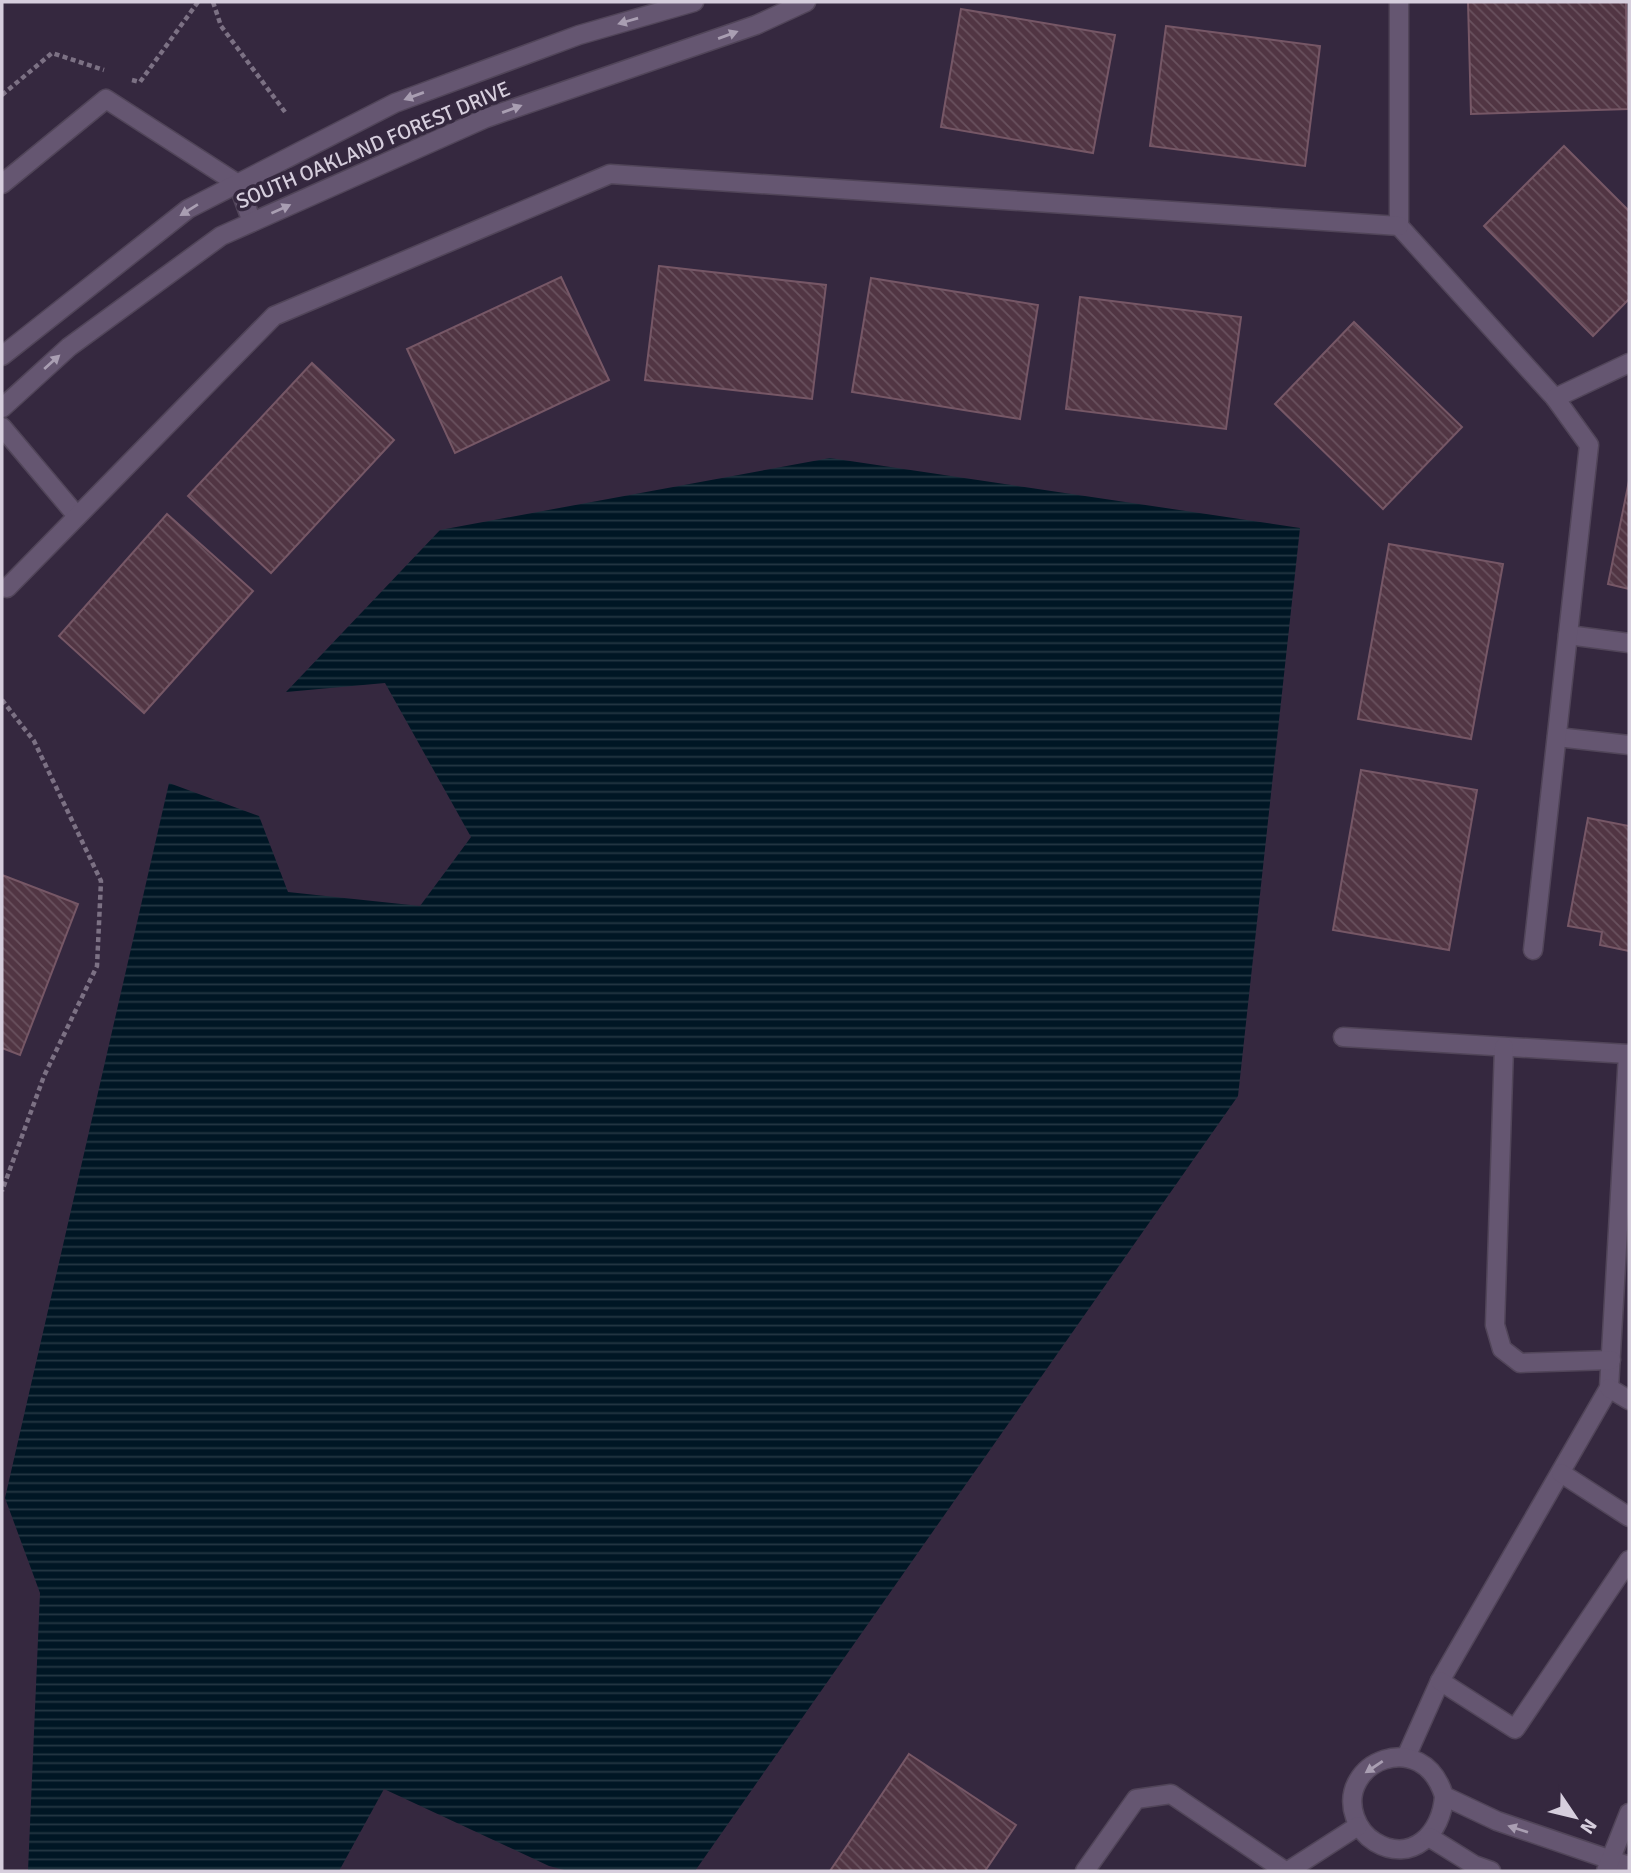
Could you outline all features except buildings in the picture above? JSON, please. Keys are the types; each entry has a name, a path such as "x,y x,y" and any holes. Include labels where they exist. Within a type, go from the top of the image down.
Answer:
{"street":[{"name":"SOUTH OAKLAND FOREST DRIVE","path":"2,356 188,209 394,103 579,35 694,2"},
{"name":"SOUTH OAKLAND FOREST DRIVE","path":"2,408 69,346 221,236 486,118 756,25 806,2"},
{"path":"1399,2 1399,226 1555,398 1589,445 1533,950"},
{"path":"2,184 106,99 238,184 253,222"},
{"path":"7,588 274,316 610,174 1399,226"},
{"path":"1555,398 1629,363"},
{"path":"2,427 78,516"},
{"path":"1568,635 1629,643"},
{"path":"1557,737 1629,745"},
{"path":"1343,1037 1628,1054 1609,1388 1440,1681 1406,1757"},
{"path":"1504,1047 1495,1325 1502,1349 1520,1363 1611,1360"},
{"path":"1609,1388 1629,1400"},
{"path":"1560,1473 1629,1517"},
{"path":"1440,1681 1516,1729 1629,1560"},
{"path":"1391,1757 1406,1757 1420,1762 1440,1782 1444,1796 1438,1825 1429,1837 1405,1849 1378,1844 1367,1837 1358,1826 1353,1812 1357,1783 1365,1771 1377,1762 1391,1757"},
{"path":"1085,1871 1136,1799 1171,1794 1287,1871 1358,1826"},
{"path":"1444,1796 1497,1822 1608,1865 1629,1866"},
{"path":"1608,1865 1629,1813"},
{"path":"1429,1837 1474,1865 1491,1871"}],"path":[{"path":"128,78 140,82 198,2"},
{"path":"212,2 221,26 285,111"},
{"path":"2,96 52,53 115,74"},
{"path":"2,700 34,741 101,881 97,966 44,1076 2,1191"}],"water":[{"path":"830,458 1300,528 1238,1096 695,1871 568,1871 549,1866 384,1789 339,1871 28,1871 40,1593 5,1498 169,783 259,816 288,892 420,906 471,837 385,683 286,692 440,530"}]}
